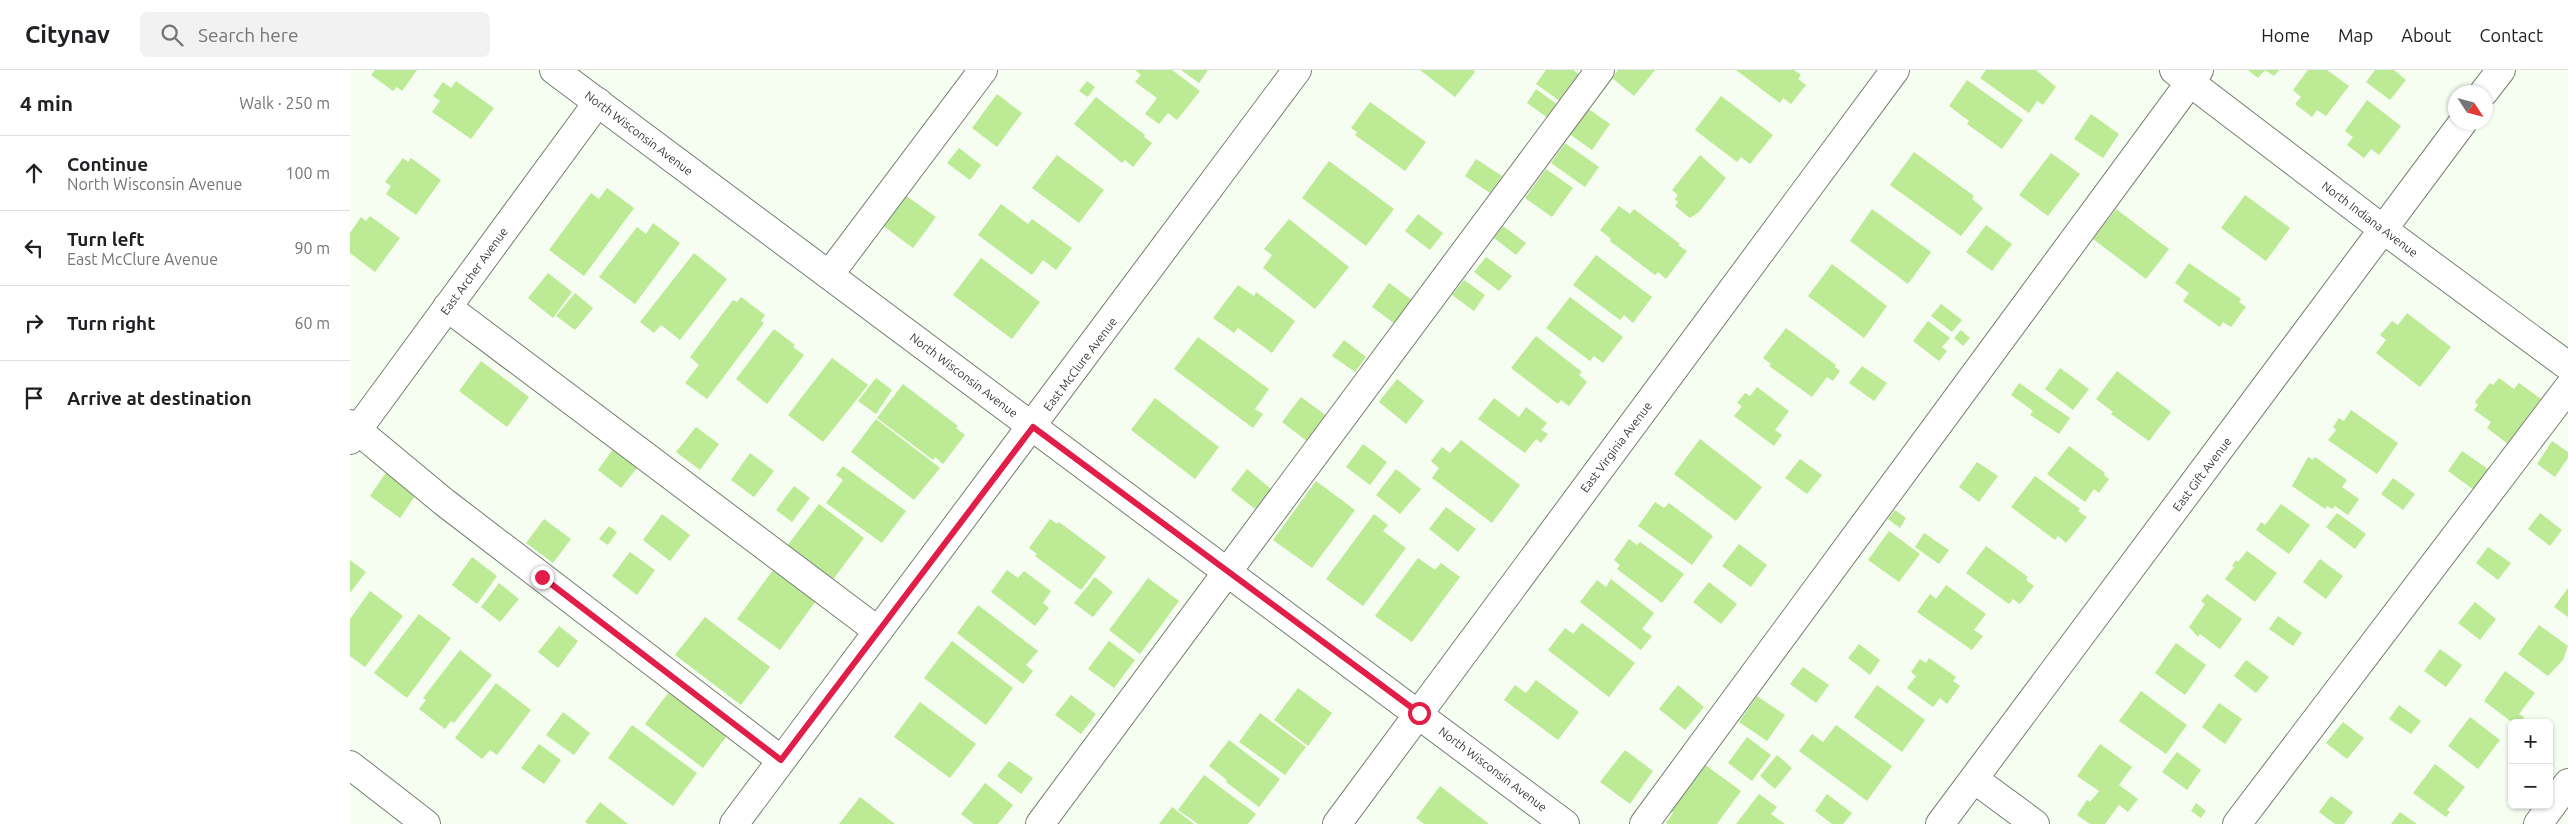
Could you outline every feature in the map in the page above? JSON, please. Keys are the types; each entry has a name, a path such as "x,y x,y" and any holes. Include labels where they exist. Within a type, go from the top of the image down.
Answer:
{"street":[{"name":"North Wisconsin Avenue","path":"554,70 1419,713 1565,824"},
{"path":"829,275 984,70"},
{"name":"East McClure Avenue","path":"734,824 1033,427 1298,70"},
{"path":"1040,824 1600,70"},
{"name":"East Virginia Avenue","path":"1337,824 1895,70"},
{"path":"2489,85 2500,70"},
{"path":"1644,824 2188,74"},
{"name":"North Indiana Avenue","path":"2188,74 2384,230 2568,366"},
{"name":"East Archer Avenue","path":"352,431 447,307 598,102"},
{"name":"East Gift Avenue","path":"1940,824 2384,230 2456,130"},
{"path":"447,307 878,631"},
{"path":"2237,824 2568,388"},
{"path":"352,431 781,760"},
{"path":"350,765 426,824"},
{"path":"1974,779 2035,824"},
{"path":"2538,824 2568,783"}],"building":[{"path":"375,70 417,70 402,91 397,87 393,91 371,75"},
{"path":"1135,70 1172,70 1200,91 1177,120 1168,113 1159,124 1145,114 1157,98 1135,82 1141,75"},
{"path":"1181,70 1208,70 1199,83"},
{"path":"1420,70 1473,70 1475,72 1455,97"},
{"path":"1546,70 1573,70 1580,75 1561,102 1536,84"},
{"path":"1618,70 1655,70 1634,96 1612,78"},
{"path":"1736,70 1794,70 1801,75 1798,79 1806,85 1791,104 1783,98 1780,103"},
{"path":"1986,70 2036,70 2056,87 2043,105 2037,101 2029,113 1980,78"},
{"path":"2248,70 2265,70 2258,78"},
{"path":"2265,70 2279,70 2274,76"},
{"path":"2308,70 2327,70 2349,86 2326,116 2317,110 2312,117 2295,104 2301,97 2293,90"},
{"path":"2375,70 2394,70 2406,80 2390,100 2366,82"},
{"path":"1967,80 2023,120 2002,149 1967,124 1969,121 1949,106"},
{"path":"456,81 494,108 471,139 432,112 440,101 433,96 443,82 451,88"},
{"path":"1087,81 1095,87 1088,97 1079,91"},
{"path":"1536,89 1558,105 1548,118 1527,103"},
{"path":"997,94 1022,113 997,147 972,128"},
{"path":"1721,96 1773,135 1750,164 1741,157 1737,162 1695,130"},
{"path":"1096,97 1145,135 1144,137 1152,143 1133,167 1125,160 1122,163 1074,124"},
{"path":"2367,100 2401,126 2379,155 2371,149 2364,158 2347,145 2353,137 2345,131"},
{"path":"1370,102 1426,142 1405,171 1355,135 1357,132 1351,128"},
{"path":"1587,108 1610,124 1592,150 1568,133"},
{"path":"2091,114 2119,134 2103,158 2074,139"},
{"path":"1565,143 1599,167 1585,187 1551,163"},
{"path":"959,148 981,165 970,180 947,163"},
{"path":"1914,152 1974,196 1972,199 1983,208 1961,236 1890,185"},
{"path":"2051,153 2080,174 2048,216 2019,195"},
{"path":"1057,155 1104,190 1079,223 1032,188"},
{"path":"1700,155 1726,178 1699,212 1690,218 1675,206 1678,202 1675,199 1678,195 1672,190"},
{"path":"403,158 408,162 411,158 441,180 416,215 386,194 391,186 385,182"},
{"path":"1476,159 1502,176 1490,193 1465,176"},
{"path":"1329,161 1394,209 1366,246 1302,198"},
{"path":"1546,169 1573,188 1552,217 1525,198"},
{"path":"607,188 634,208 584,276 549,250 591,193 599,199"},
{"path":"905,195 936,217 913,248 882,225"},
{"path":"2245,195 2290,228 2266,261 2221,228"},
{"path":"1001,204 1028,224 1032,219 1072,248 1056,270 1043,260 1032,275 978,235"},
{"path":"1619,206 1630,214 1634,209 1687,251 1666,279 1658,272 1655,275 1610,241 1611,239 1600,230"},
{"path":"1872,209 1931,252 1908,284 1850,241"},
{"path":"2116,209 2169,249 2146,279 2093,239"},
{"path":"1418,214 1443,233 1430,250 1405,231"},
{"path":"370,216 400,238 375,272 350,253 350,233 361,217 366,221"},
{"path":"1289,219 1349,267 1315,309 1263,268 1272,255 1264,249"},
{"path":"653,223 680,243 635,304 599,277 637,227 646,234"},
{"path":"1986,225 2012,244 1992,271 1966,252"},
{"path":"1503,226 1526,243 1516,255 1494,238"},
{"path":"694,253 727,279 680,340 661,325 654,333 640,322"},
{"path":"1596,255 1652,297 1633,323 1624,315 1620,320 1573,285"},
{"path":"1486,257 1512,276 1499,291 1474,272"},
{"path":"981,258 1040,302 1012,339 953,295"},
{"path":"2189,263 2241,299 2239,302 2246,307 2231,327 2223,322 2220,327 2183,301 2189,293 2175,283"},
{"path":"1832,264 1887,306 1864,338 1808,296"},
{"path":"548,273 572,292 553,318 528,298"},
{"path":"1464,280 1485,295 1474,311 1452,295"},
{"path":"1389,283 1412,300 1395,324 1372,307"},
{"path":"1238,285 1254,296 1256,292 1295,321 1272,353 1238,328 1234,333 1213,318"},
{"path":"575,293 593,308 575,330 556,316"},
{"path":"741,297 765,315 761,321 764,323 707,399 685,383 699,365 690,357 733,300 737,302"},
{"path":"1570,297 1623,337 1603,363 1594,356 1590,361 1546,328"},
{"path":"1941,304 1962,320 1952,332 1931,316"},
{"path":"2407,313 2451,347 2420,387 2376,353 2386,340 2380,335 2392,321 2398,325"},
{"path":"1928,321 1950,338 1942,347 1947,351 1939,361 1913,341"},
{"path":"1786,328 1836,365 1835,367 1840,371 1833,381 1827,377 1812,397 1769,366 1771,364 1763,358"},
{"path":"774,329 795,345 793,347 804,355 767,404 736,379"},
{"path":"1961,330 1970,338 1963,346 1954,338"},
{"path":"1536,336 1582,372 1579,375 1587,382 1569,406 1561,400 1558,404 1511,368"},
{"path":"1198,337 1269,389 1255,409 1263,414 1253,428 1174,369"},
{"path":"1344,340 1366,357 1355,372 1332,356"},
{"path":"832,358 868,385 823,442 788,415"},
{"path":"481,361 529,397 507,427 459,391"},
{"path":"1862,366 1887,383 1874,401 1849,383"},
{"path":"2060,368 2089,389 2073,410 2045,389"},
{"path":"2117,371 2171,412 2149,441 2111,414 2113,412 2096,399"},
{"path":"876,378 892,390 876,414 858,401"},
{"path":"2499,378 2514,389 2519,383 2541,399 2508,444 2487,428 2491,422 2474,410 2478,405 2475,402 2490,383 2493,385"},
{"path":"1397,379 1424,401 1406,424 1379,402"},
{"path":"2019,383 2070,418 2059,434 2030,415 2033,411 2011,395"},
{"path":"903,384 958,426 956,428 965,435 943,464 935,457 933,460 877,418"},
{"path":"1757,387 1789,411 1775,430 1782,435 1774,446 1734,416 1742,406 1737,403 1745,393 1750,396"},
{"path":"1301,397 1327,416 1308,442 1282,422"},
{"path":"1155,398 1219,447 1195,479 1131,430"},
{"path":"1494,398 1519,417 1526,407 1547,423 1541,430 1548,434 1541,443 1536,439 1525,453 1478,419"},
{"path":"2351,410 2398,443 2377,474 2328,440 2336,430 2333,427 2339,418 2344,421"},
{"path":"876,419 940,468 914,500 851,452"},
{"path":"696,427 719,444 700,470 676,452"},
{"path":"1700,439 1762,487 1736,521 1674,474"},
{"path":"1461,440 1520,485 1492,523 1432,478 1439,468 1431,461 1442,447 1450,453"},
{"path":"2552,441 2568,452 2568,458 2555,477 2537,464"},
{"path":"1363,444 1387,462 1370,485 1346,467"},
{"path":"2069,446 2105,473 2104,475 2109,479 2099,493 2094,489 2085,502 2047,474"},
{"path":"613,449 637,468 621,488 598,470"},
{"path":"2462,451 2488,469 2474,490 2448,471"},
{"path":"750,453 774,471 754,497 731,480"},
{"path":"2308,457 2313,460 2315,457 2347,480 2342,487 2359,499 2348,515 2335,506 2332,509 2327,506 2325,509 2292,486"},
{"path":"1800,459 1822,475 1807,494 1785,478"},
{"path":"1977,462 1998,476 1979,502 1959,487"},
{"path":"843,466 906,511 882,543 826,503 843,480 836,475"},
{"path":"389,468 419,490 400,518 370,496"},
{"path":"1247,469 1271,489 1255,509 1231,490"},
{"path":"1396,469 1421,489 1400,514 1376,495"},
{"path":"2035,476 2080,509 2078,511 2087,517 2066,543 2058,536 2055,540 2011,507"},
{"path":"2393,478 2415,494 2403,510 2381,494"},
{"path":"1316,481 1355,510 1312,568 1273,540"},
{"path":"794,486 810,498 792,522 776,510"},
{"path":"1655,502 1664,508 1669,503 1713,536 1692,565 1638,526"},
{"path":"819,504 864,538 832,581 787,546"},
{"path":"2281,504 2310,525 2289,554 2256,530 2261,522 2265,525"},
{"path":"1446,507 1476,529 1458,552 1429,529"},
{"path":"1895,510 1906,518 1900,528 1888,519"},
{"path":"2337,513 2366,534 2355,549 2326,527"},
{"path":"2540,513 2562,530 2550,546 2528,529"},
{"path":"662,514 690,535 670,561 643,540"},
{"path":"1374,514 1388,525 1383,531 1406,548 1363,606 1326,579"},
{"path":"544,519 571,539 553,563 526,543"},
{"path":"1050,519 1057,524 1059,522 1106,557 1081,590 1035,556 1037,554 1029,548"},
{"path":"609,526 617,532 608,545 599,539"},
{"path":"1889,531 1920,554 1899,582 1868,560"},
{"path":"1924,533 1949,550 1939,564 1915,547"},
{"path":"1629,539 1637,545 1640,542 1684,574 1662,603 1617,569 1620,565 1614,560"},
{"path":"1739,544 1767,565 1751,587 1722,566"},
{"path":"1986,546 2028,577 2026,580 2034,586 2020,604 2013,599 2009,604 1966,573"},
{"path":"2488,547 2511,563 2498,580 2476,563"},
{"path":"2247,551 2277,573 2255,602 2225,579 2234,567 2232,566 2236,560 2238,562"},
{"path":"630,552 655,570 637,595 612,576"},
{"path":"472,557 497,576 477,604 452,585"},
{"path":"1418,558 1435,570 1441,563 1460,577 1412,642 1375,616"},
{"path":"2320,559 2343,576 2326,599 2303,582"},
{"path":"350,560 366,572 350,593"},
{"path":"773,570 816,601 780,650 737,619"},
{"path":"1007,570 1018,578 1024,571 1051,591 1043,603 1049,608 1035,626 991,592"},
{"path":"1095,577 1113,592 1093,617 1074,603"},
{"path":"1148,578 1179,601 1140,654 1109,630"},
{"path":"1611,579 1654,613 1642,629 1652,636 1641,650 1580,602 1597,580 1606,587"},
{"path":"1709,582 1737,604 1721,624 1693,602"},
{"path":"499,583 519,599 500,622 481,607"},
{"path":"1946,585 1986,614 1974,630 1983,636 1972,650 1917,612 1930,594 1936,599"},
{"path":"2568,588 2568,617 2554,607"},
{"path":"370,591 403,616 365,667 350,656 350,619"},
{"path":"2207,594 2242,619 2220,649 2200,634 2198,637 2189,627 2205,604 2201,601"},
{"path":"2475,602 2496,619 2480,640 2458,623"},
{"path":"978,605 1038,651 1026,665 1033,671 1023,684 957,633"},
{"path":"419,614 451,638 407,698 374,673"},
{"path":"2278,616 2302,633 2293,646 2269,629"},
{"path":"705,617 770,667 741,705 675,655"},
{"path":"1582,623 1635,663 1609,697 1548,650 1565,628 1573,634"},
{"path":"2539,625 2568,646 2563,660 2548,676 2518,654"},
{"path":"559,626 578,641 558,668 538,652"},
{"path":"952,641 1013,688 986,725 924,678"},
{"path":"1109,641 1135,660 1114,688 1088,669"},
{"path":"2176,643 2206,665 2185,695 2155,673"},
{"path":"1859,644 1880,660 1870,675 1848,658"},
{"path":"2440,649 2462,665 2446,687 2424,671"},
{"path":"460,650 492,675 454,723 451,721 445,729 419,709 426,700 423,698"},
{"path":"1929,658 1956,677 1953,681 1960,686 1947,704 1940,698 1933,707 1907,688 1916,676 1911,672 1920,659 1926,663"},
{"path":"2246,660 2269,677 2256,693 2234,676"},
{"path":"1803,667 1829,685 1816,703 1790,684"},
{"path":"2505,671 2535,693 2519,714 2524,717 2523,719 2508,719 2484,701"},
{"path":"1536,680 1579,712 1558,740 1504,700 1515,685 1526,693"},
{"path":"496,683 531,710 497,755 490,750 482,759 455,738"},
{"path":"1678,685 1704,707 1685,730 1659,709"},
{"path":"1877,685 1925,720 1902,752 1854,717"},
{"path":"1298,688 1332,713 1308,746 1274,720"},
{"path":"671,689 729,733 703,768 645,724"},
{"path":"2141,691 2187,725 2166,754 2119,721"},
{"path":"1071,695 1096,714 1081,734 1055,715"},
{"path":"1757,696 1785,715 1767,741 1739,722"},
{"path":"920,702 976,744 950,778 894,737"},
{"path":"2219,703 2242,719 2225,744 2202,727"},
{"path":"2399,705 2421,721 2411,734 2389,719"},
{"path":"563,712 590,733 574,755 546,735"},
{"path":"1260,713 1306,747 1285,775 1239,742"},
{"path":"2470,717 2500,740 2478,769 2448,746"},
{"path":"2343,722 2364,738 2347,759 2326,743"},
{"path":"632,725 697,773 673,806 608,758"},
{"path":"1836,725 1892,766 1867,801 1799,751 1812,734 1823,742"},
{"path":"1747,737 1771,755 1752,781 1728,763"},
{"path":"1229,740 1280,779 1259,807 1226,782 1227,780 1209,766"},
{"path":"539,744 561,760 544,784 521,768"},
{"path":"2100,744 2132,767 2119,785 2138,799 2128,812 2119,805 2105,824 2090,824 2077,815 2087,800 2090,802 2099,791 2077,776"},
{"path":"1625,750 1653,771 1630,804 1600,782"},
{"path":"2177,752 2201,770 2187,790 2162,772"},
{"path":"1777,755 1792,768 1775,789 1760,776"},
{"path":"1009,761 1033,778 1021,794 997,776"},
{"path":"1704,764 1741,791 1717,824 1666,823 1673,813 1670,811"},
{"path":"2435,764 2465,787 2447,810 2450,812 2446,817 2413,793"},
{"path":"1204,775 1256,814 1248,824 1198,824 1178,810"},
{"path":"985,783 1013,805 998,824 974,824 961,814"},
{"path":"1440,786 1489,824 1424,824 1416,818"},
{"path":"1759,794 1777,807 1771,814 1785,824 1736,824"},
{"path":"1827,794 1852,813 1843,824 1832,824 1815,811"},
{"path":"2331,796 2353,812 2344,824 2335,824 2319,812"},
{"path":"860,797 895,824 839,824"},
{"path":"600,802 628,824 588,824 585,822"},
{"path":"2196,803 2206,811 2201,818 2191,811"},
{"path":"1172,807 1194,824 1159,824"},
{"path":"2400,812 2417,824 2391,824"}],"route":[{"path":"542,577 781,760 1033,427 1419,713"}]}
